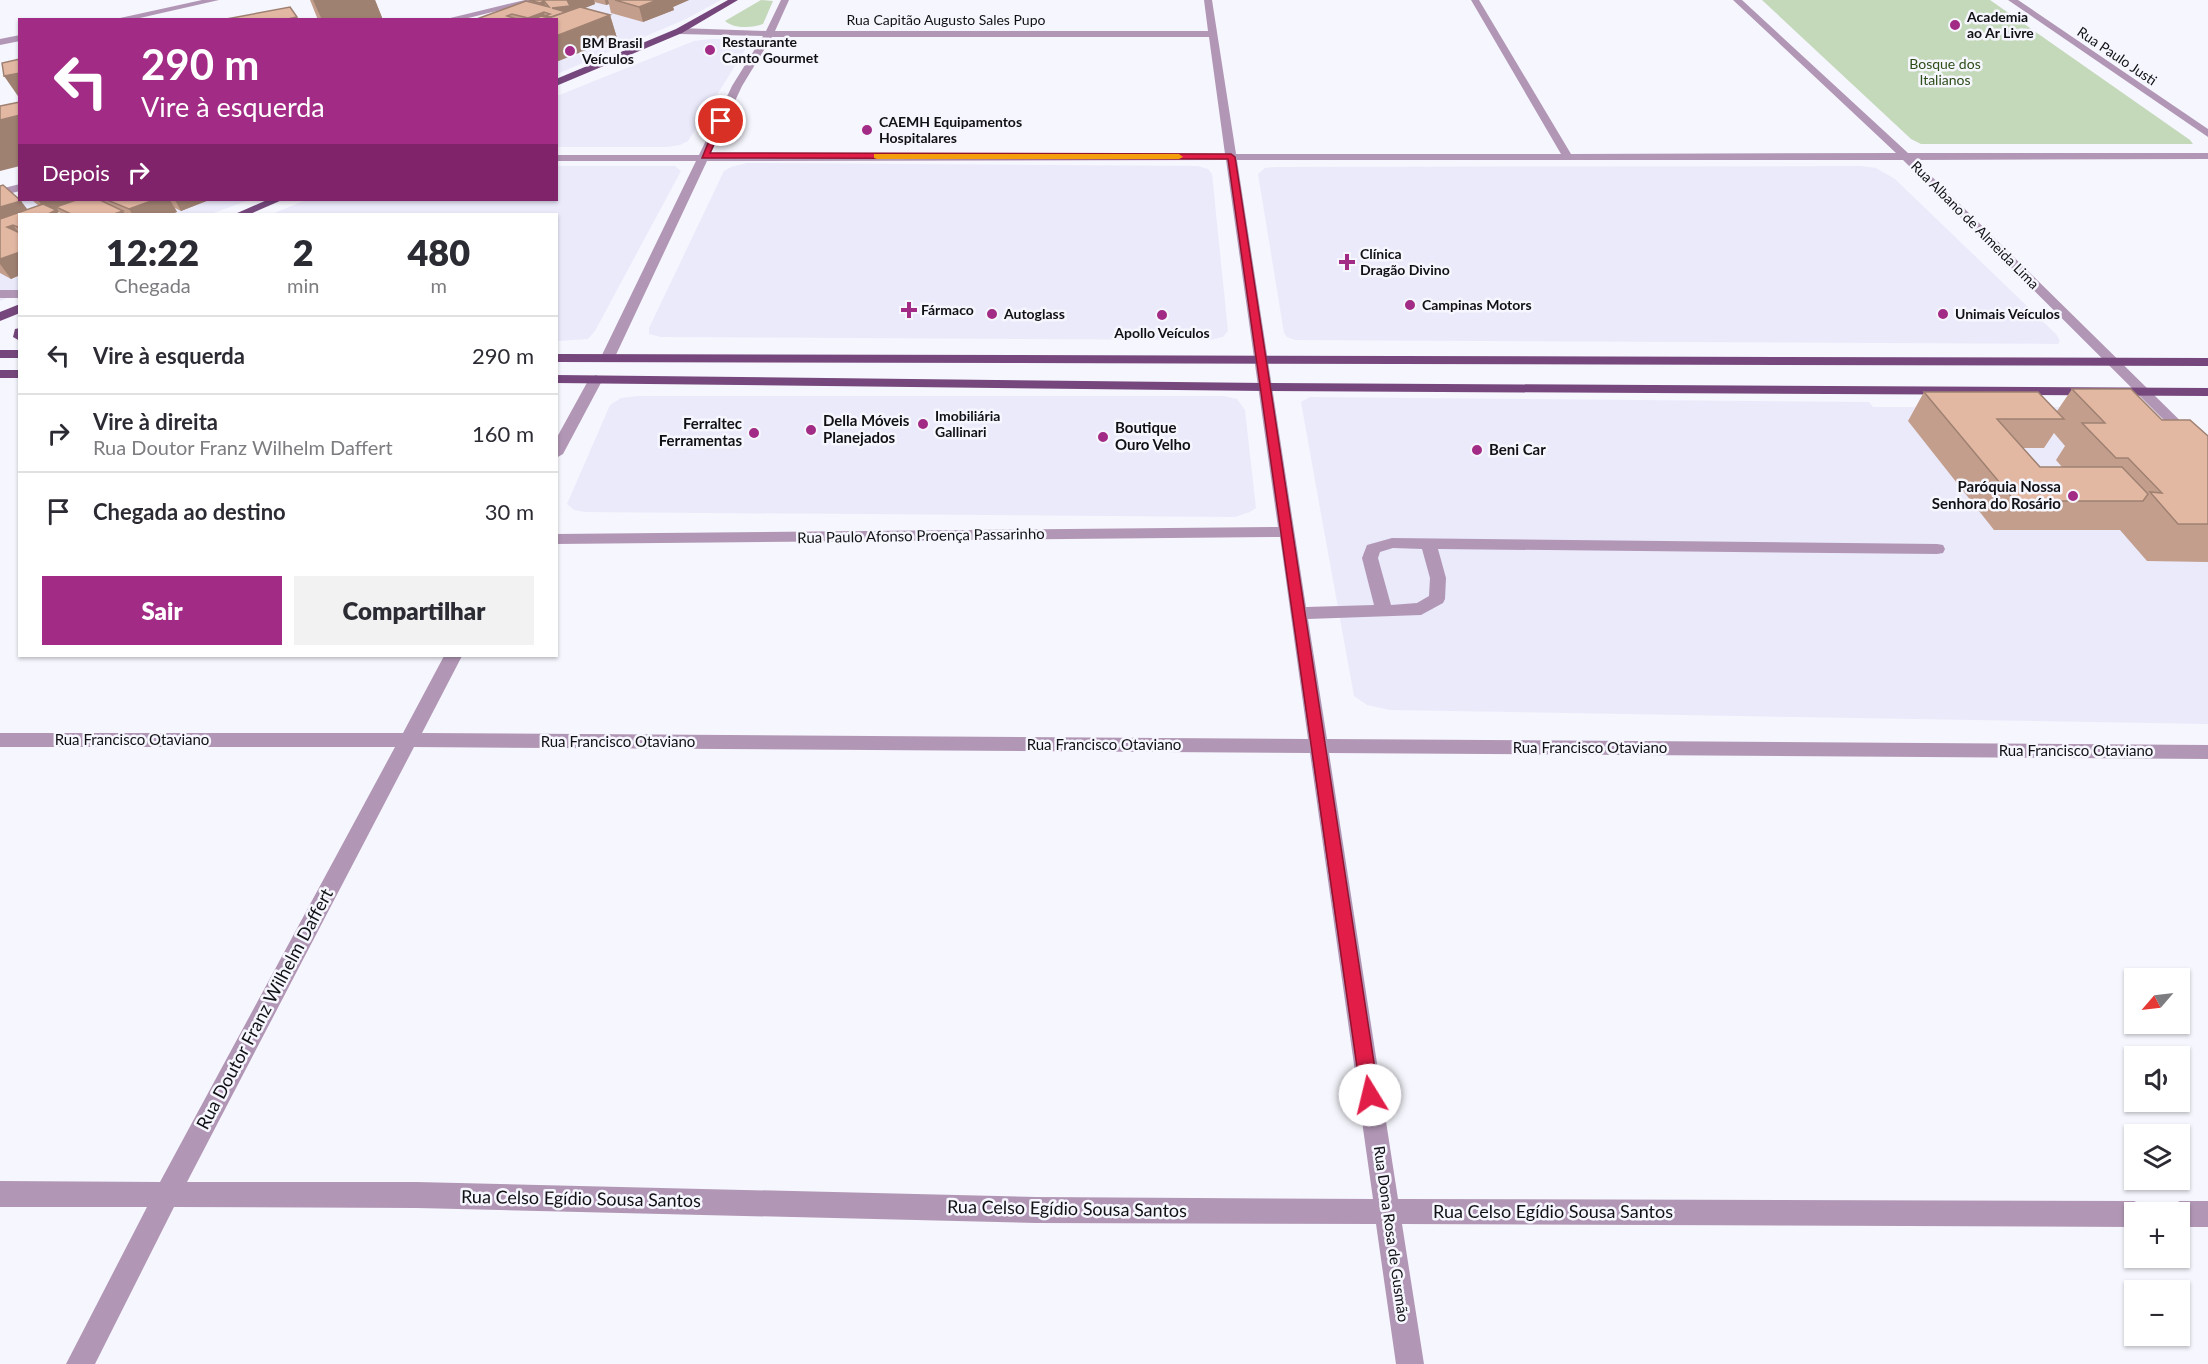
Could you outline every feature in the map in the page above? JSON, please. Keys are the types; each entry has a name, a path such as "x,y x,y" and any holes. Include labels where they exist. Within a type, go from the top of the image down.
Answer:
{"main road":[{"path":"558,82 679,31 734,0"},
{"path":"244,213 274,201"},
{"path":"0,317 18,309"},
{"path":"0,354 18,354"},
{"path":"558,358 2208,362"},
{"path":"0,374 18,374"},
{"path":"558,379 1265,387 2208,392"}],"street":[{"path":"125,18 215,0"},
{"path":"456,18 537,0"},
{"path":"501,18 546,0"},
{"path":"607,359 737,86 769,34 785,0"},
{"name":"Rua Dona Rosa de Gusmão","path":"1208,0 1410,1364"},
{"path":"1475,0 1567,155"},
{"name":"Rua Albano de Almeida Lima","path":"1737,0 1904,155 2208,456"},
{"name":"Rua Paulo Justi","path":"2012,0 2208,134"},
{"name":"Rua Capitão Augusto Sales Pupo","path":"679,31 769,34 1213,33"},
{"path":"0,42 18,38"},
{"path":"558,158 2208,156"},
{"path":"0,193 18,188"},
{"path":"0,294 18,294"},
{"path":"558,450 596,379"},
{"name":"Rua Paulo Afonso Proença Passarinho","path":"558,539 1286,532"},
{"path":"1383,611 1370,558 1373,549 1392,543 1937,549"},
{"path":"1300,613 1421,609 1437,599 1438,578 1428,543"},
{"name":"Rua Doutor Franz Wilhelm Daffert","path":"80,1364 166,1196 452,657"},
{"name":"Rua Francisco Otaviano","path":"0,740 409,740 2208,752"},
{"name":"Rua Celso Egídio Sousa Santos","path":"0,1194 417,1196 1036,1210 2124,1214"},
{"path":"2190,1214 2208,1214"}],"shaded area":[{"path":"562,0 721,0 686,19 558,74 558,18 517,18"},
{"path":"740,39 747,41 748,45 688,141 667,147 558,147 558,96 694,41"},
{"path":"747,163 1198,166 1208,169 1212,174 1228,331 1223,337 1209,340 661,337 649,334 649,328 724,171"},
{"path":"558,166 675,166 681,171 595,331 588,339 558,341 558,213 274,213 304,201 558,201"},
{"path":"1861,166 1876,168 1895,179 2056,334 2060,341 2058,344 1295,340 1284,333 1258,174 1265,168 1276,167"},
{"path":"18,196 18,201 246,201 214,213 18,213 18,293 0,301 0,202"},
{"path":"638,396 1223,396 1237,399 1245,410 1256,508 1235,517 585,512 574,510 567,504 610,405 621,398"},
{"path":"1310,397 1869,402 1873,407 2123,407 2208,476 2208,724 1390,710 1367,705 1354,696 1301,402"}],"green space":[{"path":"761,0 773,1 763,24 743,27 725,21"},
{"name":"Bosque dos Italianos","path":"1762,0 1990,0 2193,144 1921,144 1911,139"}],"building":[{"path":"529,0 567,0 570,6 552,8 566,12 551,17 545,16 550,14 544,12 528,18 512,14 507,16 514,18 479,18 526,1 549,7 544,1 540,3"},
{"path":"615,0 657,0 639,7"},
{"path":"290,7 297,17 292,18 232,18"},
{"path":"580,7 610,15 558,35 558,18 549,18"},
{"path":"18,59 18,73 4,76 2,63"},
{"path":"18,102 18,116 0,120 0,106"},
{"path":"3,185 18,198 18,201 21,201 0,207 0,186"},
{"path":"73,201 102,201 123,211 69,213 56,207"},
{"path":"109,201 151,201 129,209"},
{"path":"43,204 56,210 50,213 18,213 18,227 13,225 7,227 18,232 18,253 0,259 0,219"},
{"path":"2072,389 2131,389 2162,420 2190,420 2208,436 2208,524 2178,524 2150,492 2162,493 2128,458 2116,458 2082,423 2105,423"},
{"path":"1924,392 2038,392 2064,419 1997,419 2040,467 2122,467 2148,494 2143,501 2015,501"}],"slow traffic":[{"path":"877,156 1179,157"}],"place":[{"name":"Academia ao Ar Livre","path":"1955,25"},
{"name":"Restaurante Canto Gourmet","path":"710,50"},
{"name":"BM Brasil Veículos","path":"570,51"},
{"name":"CAEMH Equipamentos Hospitalares","path":"867,130"},
{"name":"Clínica Dragão Divino","path":"1347,262"},
{"name":"Campinas Motors","path":"1410,305"},
{"name":"Fármaco","path":"909,310"},
{"name":"Autoglass","path":"992,314"},
{"name":"Unimais Veículos","path":"1943,314"},
{"name":"Apollo Veículos","path":"1162,315"},
{"name":"Imobiliária Gallinari","path":"923,424"},
{"name":"Della Móveis Planejados","path":"811,430"},
{"name":"Ferraltec Ferramentas","path":"754,433"},
{"name":"Boutique Ouro Velho","path":"1103,437"},
{"name":"Beni Car","path":"1477,450"},
{"name":"Paróquia Nossa Senhora do Rosário","path":"2073,496"}],"route":[{"path":"721,121 705,156 1231,157 1370,1095"}]}
